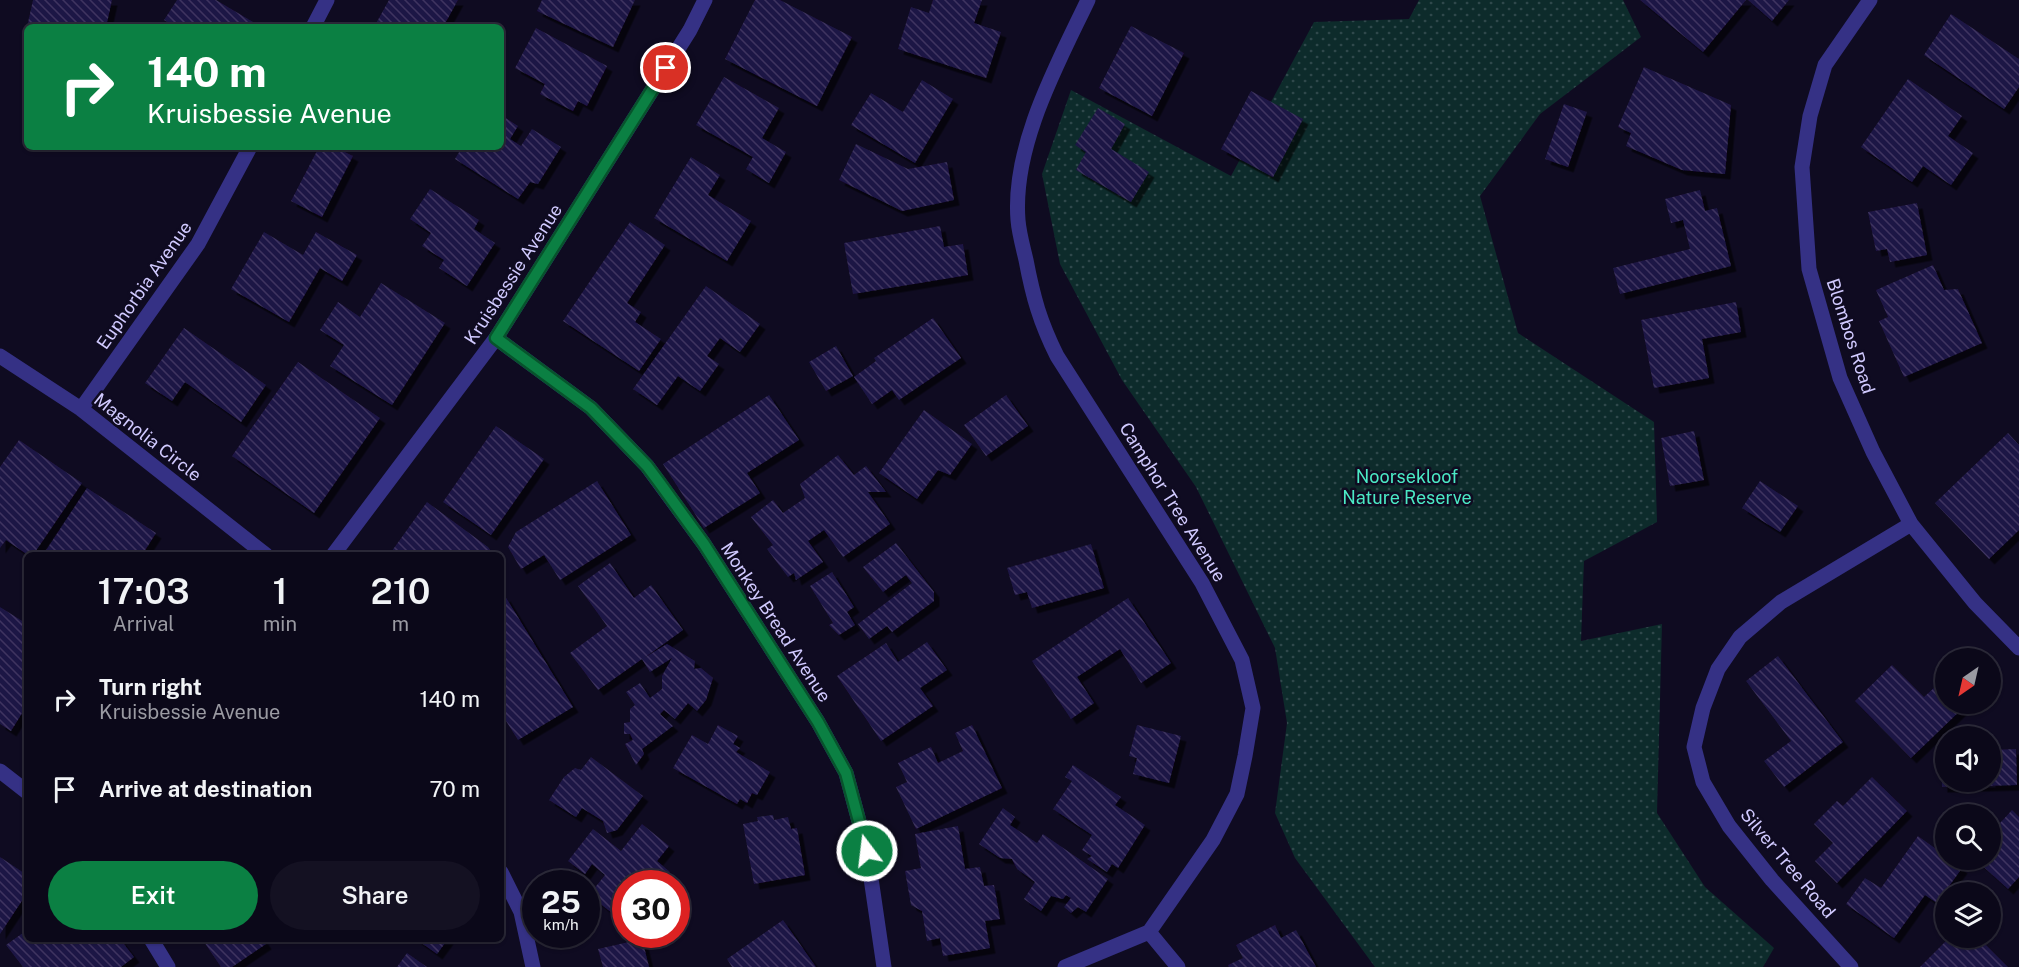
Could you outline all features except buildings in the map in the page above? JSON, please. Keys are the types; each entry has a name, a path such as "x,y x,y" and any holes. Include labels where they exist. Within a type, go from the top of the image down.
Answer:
{"street":[{"path":"315,24 327,0"},
{"name":"Kruisbessie Avenue","path":"335,552 496,338 690,30 705,0"},
{"name":"Camphor Tree Avenue","path":"1088,0 1029,133 1020,172 1018,219 1031,291 1041,325 1057,356 1208,593 1242,660 1252,708 1237,794 1213,840 1149,932"},
{"name":"Blombos Road","path":"1870,0 1825,65 1810,116 1802,167 1809,269 1840,378 1873,452 1911,524 1974,603 2019,648"},
{"name":"Euphorbia Avenue","path":"81,409 198,244 248,150"},
{"name":"Monkey Bread Avenue","path":"496,338 591,408 647,466 704,544 818,722 846,773 867,851 884,967"},
{"name":"Magnolia Circle","path":"0,356 81,409 262,552"},
{"name":"Silver Tree Road","path":"1851,967 1772,880 1729,826 1703,782 1694,747 1703,708 1718,669 1740,637 1781,603 1911,524"},
{"path":"0,771 24,790"},
{"path":"504,878 521,912 533,967"},
{"path":"1065,967 1149,932 1178,967"},
{"path":"153,942 168,967"}],"green space":[{"name":"Noorsekloof Nature Reserve","path":"1419,0 1623,0 1641,37 1540,114 1480,196 1518,333 1654,422 1657,522 1584,561 1581,641 1662,624 1657,813 1705,887 1774,948 1763,967 1375,967 1295,858 1275,813 1287,723 1275,648 1196,487 1122,380 1060,264 1042,174 1071,90 1231,176 1314,22 1409,19"}],"route":[{"path":"666,68 496,338 591,408 647,466 704,544 818,722 846,773 867,851"}]}
